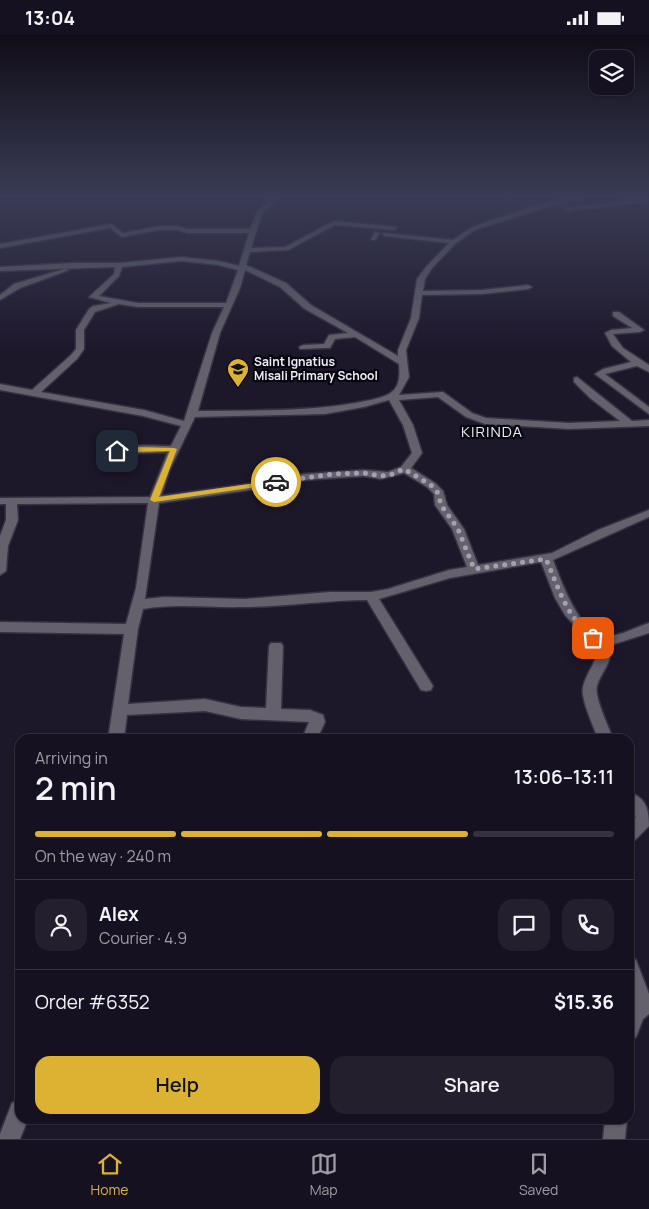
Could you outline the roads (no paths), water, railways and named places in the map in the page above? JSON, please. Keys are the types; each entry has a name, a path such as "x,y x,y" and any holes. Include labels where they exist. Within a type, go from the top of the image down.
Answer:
{"street":[{"path":"117,734 130,629 142,588 154,500 174,449 192,414 216,333 236,288 248,250 253,250"},
{"path":"393,397 405,377 402,350 415,318 422,277 447,250"},
{"path":"0,269 73,265 119,265 181,259 242,268 283,285 308,307 404,363"},
{"path":"0,298 12,288 57,274 73,265"},
{"path":"119,265 117,275 93,297 155,306 228,305"},
{"path":"420,293 482,292 528,287"},
{"path":"34,393 74,357 80,349 80,329 94,309 121,302"},
{"path":"616,314 640,330 611,332 608,333 609,337 622,352 649,369"},
{"path":"303,347 327,346 331,337 356,334"},
{"path":"638,363 599,374 649,411"},
{"path":"577,380 593,396 630,424"},
{"path":"0,387 144,413 186,424"},
{"path":"192,414 325,411 393,397 440,395 469,415 485,421 569,426 649,423"},
{"path":"0,571 2,545 12,520 6,501 154,500 263,485 304,477 364,473 381,476 390,475 404,469 413,461 417,453 408,425 393,397"},
{"path":"117,451 174,449"},
{"path":"404,469 431,485 438,493 441,505 458,529 474,569"},
{"path":"137,605 164,601 245,603 330,596 371,596 389,593 449,574 546,559 649,513"},
{"path":"546,559 562,601 574,618 601,642 604,659 601,668 589,684 589,692 604,734"},
{"path":"142,588 164,601"},
{"path":"371,596 426,686"},
{"path":"0,627 130,629"},
{"path":"601,642 649,628"},
{"path":"273,715 276,646"},
{"path":"120,710 205,705 241,713 310,716 318,719 312,734"},
{"path":"634,803 638,806 645,819 634,830"},
{"path":"634,978 646,1004 634,1016"},
{"path":"9,1139 15,1124"},
{"path":"614,1139 616,1124"}],"place":[{"name":"Saint Ignatius Misali Primary School","path":"238,388"}],"district":[{"name":"KIRINDA","path":"492,432"}]}
